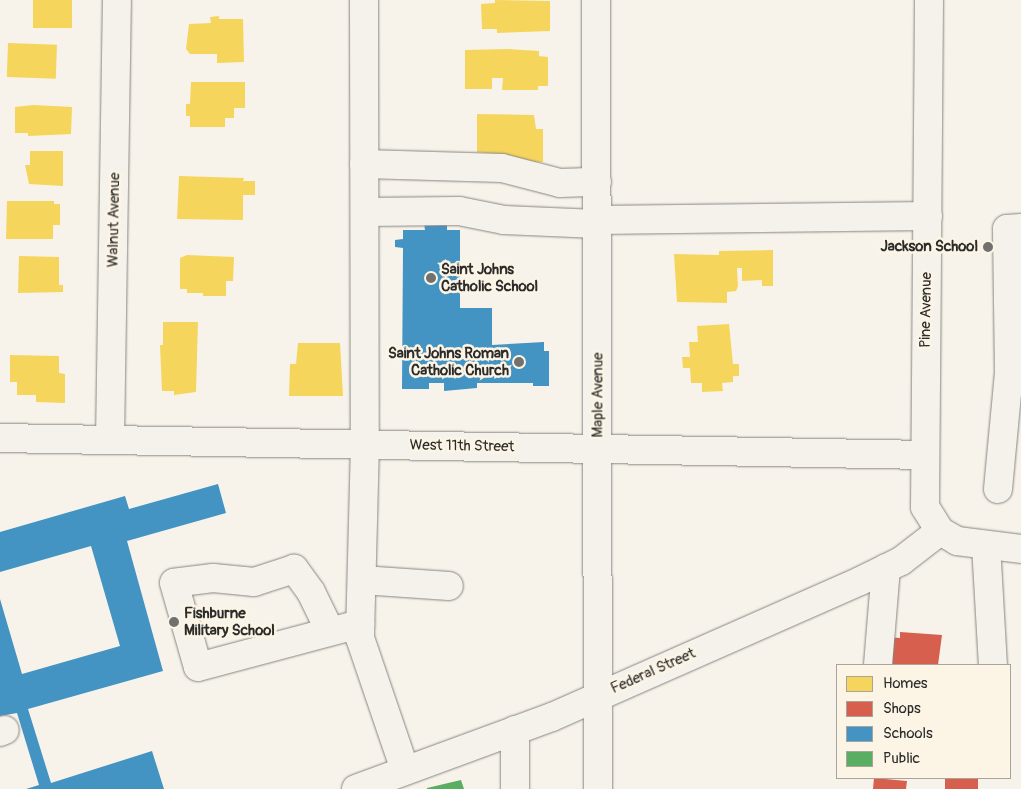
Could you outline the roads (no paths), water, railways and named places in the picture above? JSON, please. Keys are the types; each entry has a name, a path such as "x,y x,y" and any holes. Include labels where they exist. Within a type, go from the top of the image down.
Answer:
{"street":[{"name":"Walnut Avenue","path":"110,440 117,0"},
{"path":"364,0 365,444 360,638 405,770"},
{"name":"Maple Avenue","path":"596,0 598,448 596,696 598,789"},
{"name":"Pine Avenue","path":"929,0 926,507 940,532"},
{"path":"364,164 502,168 560,183 597,182"},
{"path":"365,212 459,211 504,220 597,222 928,216"},
{"path":"998,489 1015,373 1007,228 1021,228"},
{"name":"West 11th Street","path":"0,438 925,455"},
{"path":"940,532 957,541 1021,549"},
{"name":"Federal Street","path":"356,789 515,730 596,696 886,568 940,532"},
{"path":"986,545 992,664"},
{"path":"878,664 886,568"},
{"path":"330,631 311,592 294,569 254,582 213,578 174,584 198,667 360,624"},
{"path":"362,580 449,586"},
{"path":"515,730 515,789"}],"place":[{"name":"Jackson School","path":"988,247"},
{"name":"Saint Johns Catholic School","path":"431,278"},
{"name":"Saint Johns Roman Catholic Church","path":"519,362"},
{"name":"Fishburne Military School","path":"174,622"}]}
